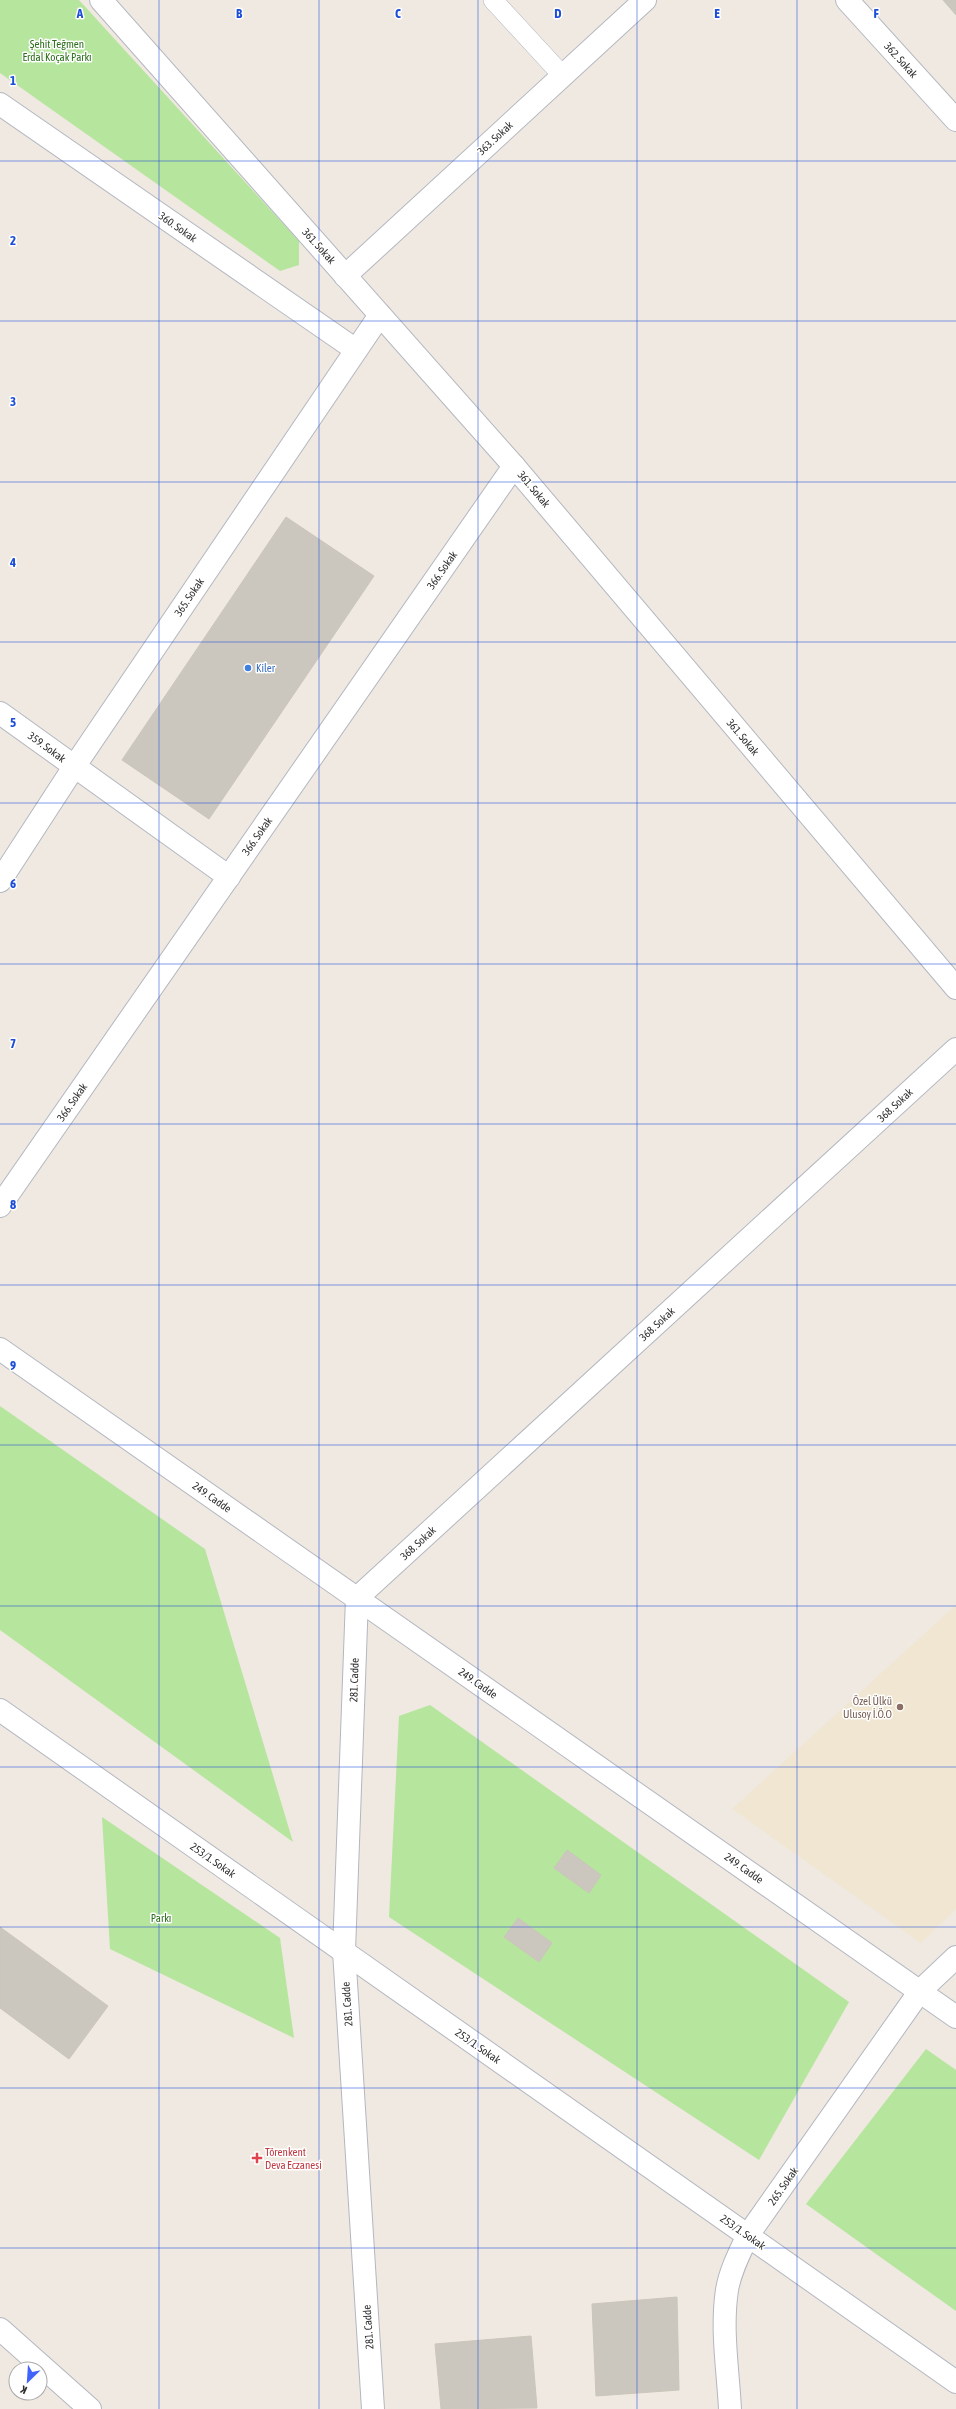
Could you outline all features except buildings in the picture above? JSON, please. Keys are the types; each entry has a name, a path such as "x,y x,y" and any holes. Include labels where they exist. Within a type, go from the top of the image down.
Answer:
{"street":[{"name":"361. Sokak","path":"101,0 514,466 956,988"},
{"name":"363. Sokak","path":"345,276 645,0"},
{"name":"362. Sokak","path":"847,0 956,120"},
{"name":"360. Sokak","path":"0,104 356,350"},
{"name":"365. Sokak","path":"0,881 74,767 380,315"},
{"name":"366. Sokak","path":"0,1206 514,466"},
{"name":"359. Sokak","path":"0,713 229,877"},
{"name":"368. Sokak","path":"357,1598 956,1049"},
{"name":"249. Cadde","path":"0,1349 956,2017"},
{"name":"281. Cadde","path":"357,1598 344,1951 373,2409"},
{"name":"253/1. Sokak","path":"0,1710 956,2382"},
{"name":"265. Sokak","path":"730,2409 724,2318 727,2288 735,2262 748,2235 920,1991 956,1957"},
{"path":"0,2329 90,2409"}],"lane":[{"path":"493,0 562,75"}],"shaded area":[{"name":"Özel Ülkü Ulusoy İ.Ö.O","path":"956,1605 956,1909 921,1943 732,1809"}],"green space":[{"name":"Şehit Teğmen Erdal Koçak Parkı","path":"0,0 79,0 299,241 299,265 280,271 0,73"},
{"path":"0,1406 205,1549 293,1842 0,1630"},
{"path":"430,1705 849,2002 759,2160 389,1917 399,1716"},
{"name":"Parkı","path":"102,1817 280,1938 294,2038 110,1949"},
{"path":"926,2049 956,2070 956,2311 806,2204"}],"place":[{"name":"Kiler","path":"248,668"},
{"name":"Özel Ülkü Ulusoy İ.Ö.O","path":"900,1707"},
{"name":"Törenkent Deva Eczanesi","path":"257,2158"}]}
